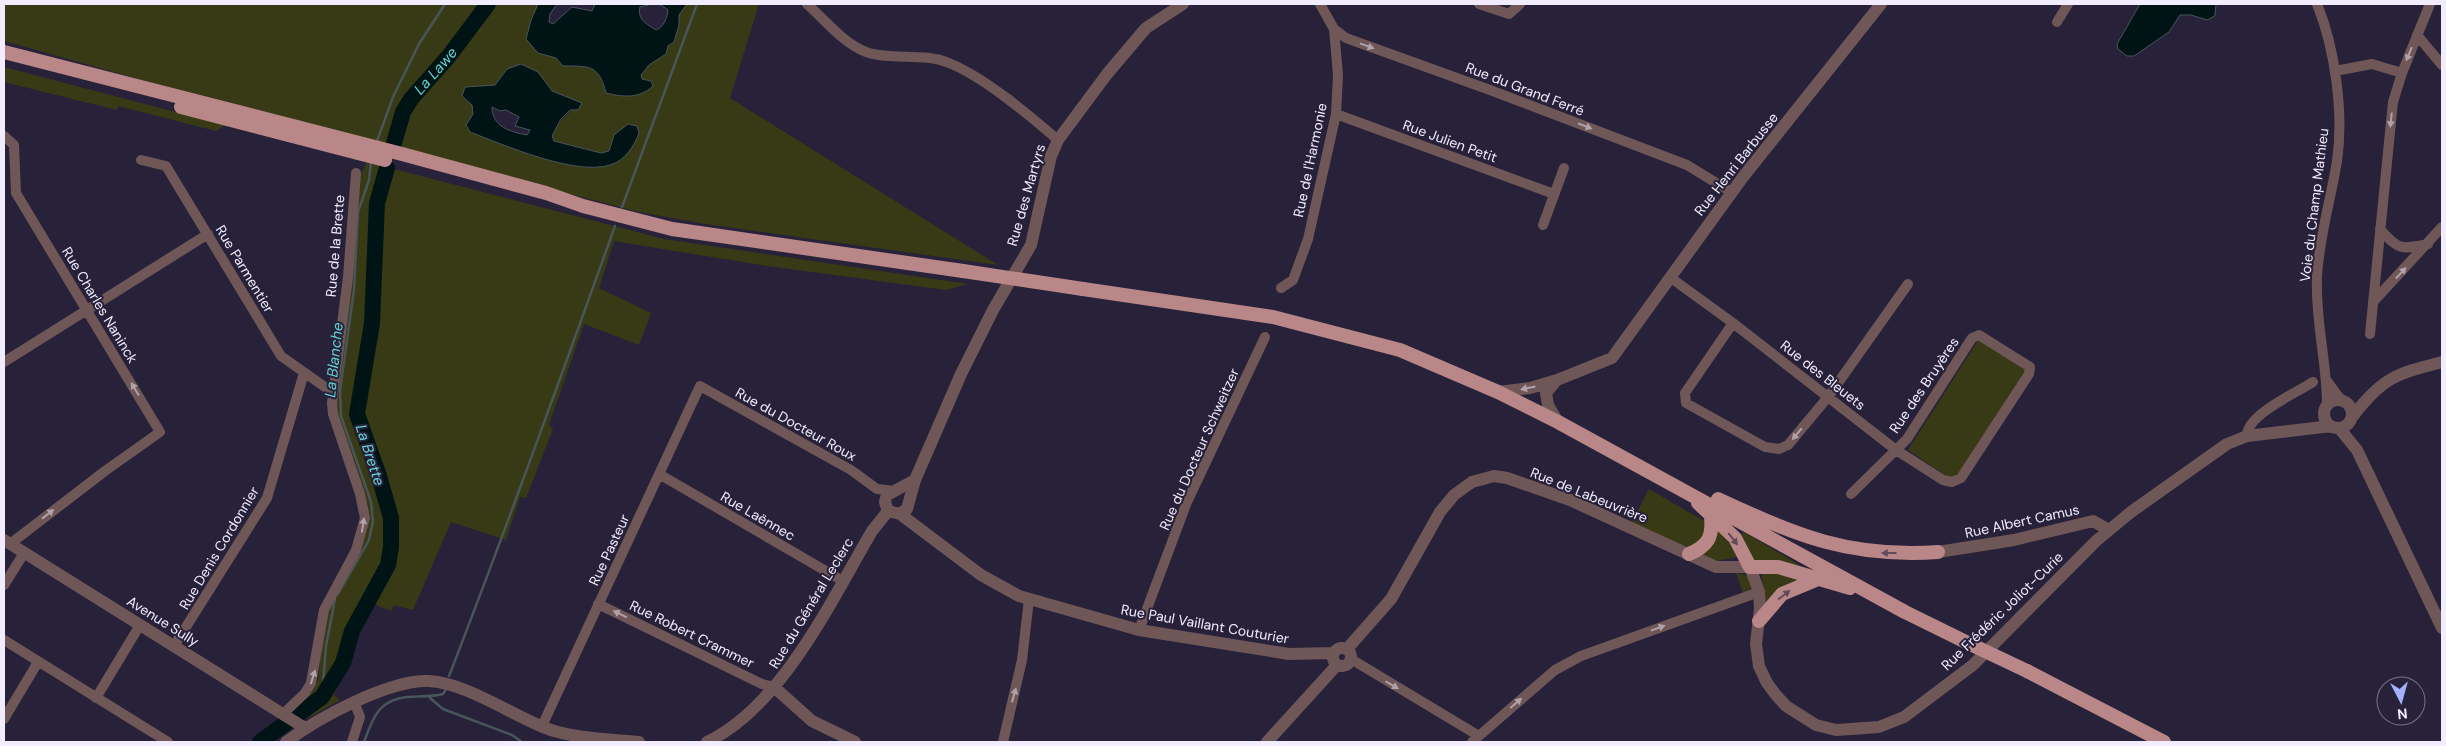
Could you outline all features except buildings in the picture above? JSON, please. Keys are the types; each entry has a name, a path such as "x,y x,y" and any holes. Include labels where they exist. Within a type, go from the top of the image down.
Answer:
{"main road":[{"path":"4,52 402,154 546,193 583,206 672,229 1273,317 1334,331 1400,350 1498,392 1558,422 1905,612 2026,671 2164,742"},
{"path":"4,59 358,154 545,200 583,206"},
{"path":"1687,492 1700,491 1780,528 1849,549 1879,553 1938,552"},
{"path":"1687,492 1735,538 1750,567 1778,567 1837,583 1905,612"},
{"path":"1689,554 1706,545 1712,532 1712,516"},
{"path":"1759,621 1782,594 1818,579"}],"street":[{"path":"807,4 853,45 867,52 934,59 958,67 1013,103 1058,140"},
{"name":"Rue des Martyrs","path":"916,480 966,365 993,310 1031,245 1051,156 1058,140 1107,74 1146,28 1183,4"},
{"name":"Rue du Grand Ferré","path":"1320,4 1334,28 1346,38 1490,90 1687,165 1731,192"},
{"path":"1479,4 1509,14 1520,4"},
{"name":"Rue Henri Barbusse","path":"1498,392 1530,388 1557,380 1612,358 1731,192 1881,4"},
{"path":"2058,22 2068,4"},
{"name":"Voie du Champ Mathieu","path":"2317,4 2335,71 2339,122 2337,158 2321,238 2317,276 2317,314 2323,366 2327,381 2326,408"},
{"path":"2370,334 2393,102 2402,73 2430,4"},
{"name":"Rue de l'Harmonie","path":"1281,288 1292,280 1308,239 1336,114 1338,74 1334,28"},
{"path":"2417,35 2442,65"},
{"path":"2335,71 2372,64 2402,73"},
{"name":"Rue Julien Petit","path":"1336,114 1554,194"},
{"name":"Rue Charles Naninck","path":"4,136 14,145 16,193 160,430 159,434 104,471 7,542"},
{"name":"Rue Parmentier","path":"141,160 166,166 281,356 332,392"},
{"path":"1543,225 1564,168"},
{"name":"Rue de la Brette","path":"284,715 305,693 311,683 324,610 356,550 363,527 363,502 333,414 332,392 348,277 356,173"},
{"path":"2373,302 2442,227"},
{"path":"2380,228 2394,246 2405,249 2428,244"},
{"path":"4,362 208,234"},
{"name":"Rue des Bleuets","path":"1671,278 1733,323 1896,450"},
{"path":"1733,323 1686,394 1686,403 1766,447 1780,449 1788,445 1828,396 1908,284"},
{"name":"Rue des Bruyères","path":"1851,494 1907,439 1972,338 1980,335 2030,367 2030,374 1957,481 1943,480 1896,450"},
{"name":"Rue du Docteur Schweitzer","path":"1139,630 1187,502 1266,337"},
{"path":"2335,427 2346,426 2370,394 2394,376 2442,362"},
{"name":"Rue Denis Cordonnier","path":"174,646 268,498 304,373"},
{"path":"1557,380 1546,393 1548,405 1558,422"},
{"name":"Voie du Champ Mathieu","path":"2327,381 2343,401"},
{"path":"2247,436 2247,429 2256,417 2313,382"},
{"name":"Rue Pasteur","path":"542,726 700,386"},
{"name":"Rue du Docteur Roux","path":"700,386 851,470 877,489 891,509"},
{"path":"2301,429 2333,400 2343,401 2370,394"},
{"path":"2343,401 2352,408 2357,450 2442,628"},
{"path":"2326,408 2325,420 2335,427 2357,450"},
{"name":"Rue Frédéric Joliot-Curie","path":"1750,567 1759,592 1759,621 1756,644 1759,666 1767,683 1786,706 1816,725 1836,730 1880,727 1904,717 1973,665 2096,541 2131,512 2227,444 2247,436 2335,427"},
{"name":"Rue Laënnec","path":"660,474 843,581"},
{"name":"Rue de Labeuvrière","path":"1349,654 1391,599 1440,512 1454,495 1472,482 1494,476 1507,478 1570,500 1716,567 1750,567"},
{"path":"916,480 904,512 891,509 887,495 916,480"},
{"name":"Rue du Docteur Roux","path":"877,489 896,490"},
{"path":"896,490 905,493 909,502"},
{"name":"Rue Paul Vaillant Couturier","path":"909,502 918,527"},
{"name":"Rue Paul Vaillant Couturier","path":"891,509 918,527 981,576 1009,592 1029,599 1139,630 1289,654 1335,659 1337,648 1349,654"},
{"name":"Rue du Général Leclerc","path":"707,742 723,734 774,687 812,633 872,531 891,509"},
{"path":"2093,521 2131,512"},
{"name":"Rue Albert Camus","path":"1938,552 1996,544 2093,521 2109,530"},
{"path":"2075,526 2088,531 2096,541"},
{"name":"Avenue Sully","path":"7,542 303,727"},
{"path":"4,585 24,553"},
{"path":"1349,654 1358,665 1476,739 1555,670 1581,656 1759,592"},
{"path":"1003,742 1022,660 1029,599"},
{"name":"Rue Robert Crammer","path":"598,604 762,684 774,687"},
{"path":"96,698 140,625"},
{"path":"4,640 168,742"},
{"path":"1267,742 1335,659"},
{"path":"4,719 38,662"},
{"path":"286,742 303,727 390,688 429,681 472,694 542,726 568,734 639,742"},
{"path":"774,687 812,720 855,742"},
{"path":"352,742 360,717 355,704"}],"green space":[{"path":"4,4 538,4 526,39 538,53 556,58 563,66 583,66 598,72 606,93 642,79 641,75 649,65 665,54 668,46 674,42 679,25 679,15 687,4 759,4 730,98 998,265 705,224 639,212 248,110 4,41","holes":["507,69 538,72 552,91 582,103 568,113 561,121 552,136 554,141 601,153 609,151 614,135 612,165 466,125 473,114 472,105 495,85"]},
{"path":"4,67 225,125 216,131 118,106 117,110 4,82"},
{"path":"367,162 664,239 968,284 946,290 767,266 614,241 599,288 651,313 639,345 584,324 549,425 553,429 526,498 520,497 506,540 451,522 413,610 394,605 391,611 371,603 351,641 344,660 338,679 340,680 334,695 340,700 308,718 297,708 309,697 318,680 325,611 367,525 336,413 359,178"},
{"path":"1979,339 2027,369 1957,476 1948,477 1908,450"},
{"path":"1649,489 1704,521 1709,532 1694,547 1682,546 1631,524"},
{"path":"1716,525 1732,537 1738,557 1716,561 1697,553"},
{"path":"1744,532 1811,572 1753,563 1738,537"},
{"path":"1761,569 1809,578 1765,608"},
{"path":"1736,573 1748,577 1752,584 1750,590 1743,593"}],"shaded area":[{"path":"538,4 557,4 550,14 549,22 553,24 572,7 592,11 595,4 652,4 640,7 639,11 641,18 646,24 656,30 665,22 668,10 661,5 655,4 687,4 679,15 679,25 674,42 668,46 666,54 649,65 641,75 642,79 651,81 653,86 642,93 625,96 606,93 600,77 592,69 580,66 563,66 556,58 538,53 526,39"},
{"path":"2140,4 2216,4 2215,16 2207,20 2191,15 2180,15 2169,32 2134,56 2127,56 2118,49 2117,44"},
{"path":"521,64 538,72 552,91 582,103 578,110 570,110 561,119 552,136 554,141 601,153 609,151 614,135 628,124 637,126 639,133 632,148 624,157 610,165 595,167 578,166 540,158 470,132 466,125 473,114 472,105 462,96 465,87 495,85 507,69","holes":["492,107 500,111 506,110 519,117 515,126 530,130 527,135 509,130 499,124 495,119"]}],"waterway":[{"name":"La Blanche","path":"377,141 393,97 419,44 445,4"},
{"name":"La Lawe","path":"394,143 403,112 411,99 449,56 488,4"},
{"path":"622,207 697,4"},
{"name":"La Blanche","path":"338,594 369,540 373,521 371,502 341,416 340,391 354,290 358,212 369,180 371,162"},
{"name":"La Brette","path":"260,742 322,697 343,663 352,631 388,565 391,547 391,518 379,476 357,414 372,323 377,203 387,168"},
{"path":"449,676 513,508 615,226"},
{"name":"La Blanche","path":"322,697 326,646 335,599"},
{"path":"364,742 374,718 383,706 389,702 407,697 443,694 446,689"},
{"path":"430,698 443,709 512,735 522,742"}]}
